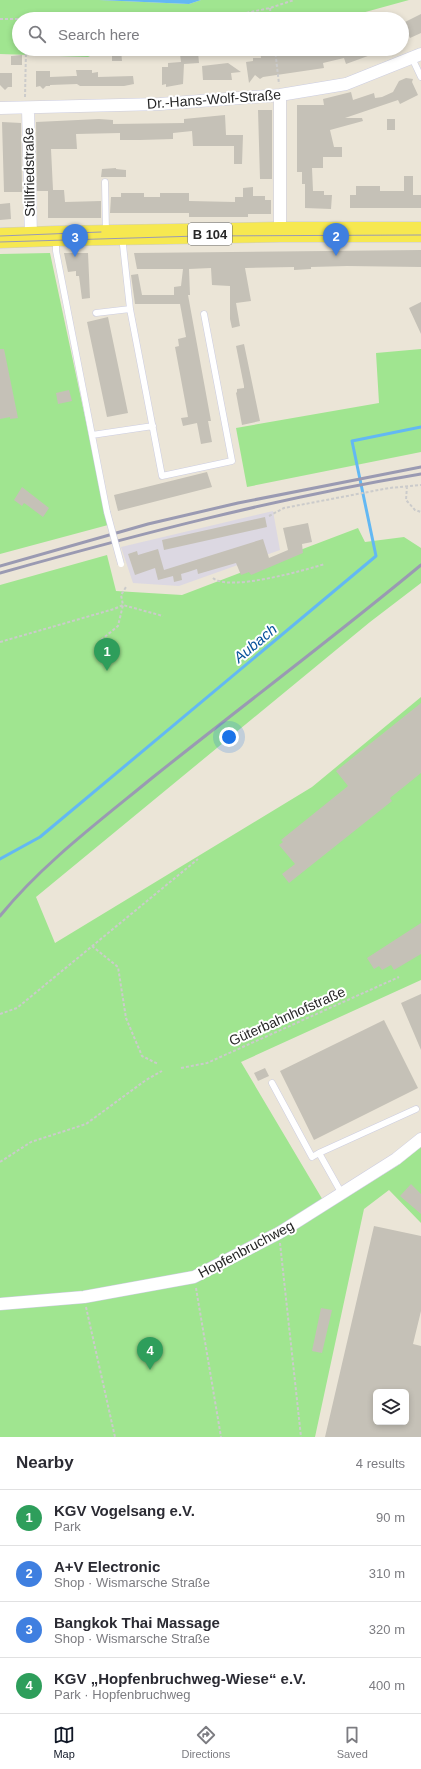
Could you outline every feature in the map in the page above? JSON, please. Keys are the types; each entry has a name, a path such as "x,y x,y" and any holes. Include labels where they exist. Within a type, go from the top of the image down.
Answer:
{"main road":[{"name":"B 104","path":"0,238 31,236 280,232 421,232"}],"street":[{"name":"Dr.-Hans-Wolf-Straße","path":"0,108 160,104 280,95 346,84 417,56"},
{"path":"280,95 280,232"},
{"name":"Stillfriedstraße","path":"26,108 31,236"},
{"name":"Hopfenbruchweg","path":"0,1304 84,1297 194,1277 279,1233 396,1159 421,1139"}],"lane":[{"path":"417,56 421,77"},
{"path":"105,182 114,235 130,309 162,476 232,461 204,314"},
{"path":"56,236 56,251 107,512 121,564"},
{"path":"96,313 130,309"},
{"path":"92,435 153,426"},
{"path":"272,1083 312,1157 416,1109"},
{"path":"319,1153 342,1194"}],"path":[{"path":"251,12 270,8 294,0"},
{"path":"270,8 270,12"},
{"path":"0,19 12,19"},
{"path":"26,56 26,108"},
{"path":"275,56 280,95"},
{"path":"269,516 284,508 389,488 421,485"},
{"path":"407,486 406,500 415,510 421,512"},
{"path":"213,578 226,582 242,582 273,578 325,564"},
{"path":"101,640 118,626 123,605 121,596 126,587"},
{"path":"0,642 114,609 123,605 163,616"},
{"path":"0,1014 17,1008 198,859"},
{"path":"92,946 118,967 126,1018 142,1056 158,1064"},
{"name":"Güterbahnhofstraße","path":"181,1068 207,1063 399,977"},
{"path":"0,1162 31,1142 86,1124 146,1080 162,1071"},
{"path":"279,1233 301,1437"},
{"path":"194,1277 221,1437"},
{"path":"84,1297 115,1437"}],"shaded area":[{"path":"273,511 280,550 179,586 133,583 121,547"}],"green space":[{"path":"0,0 99,0 189,4 201,0 409,0 365,12 12,12 12,54 0,54"},
{"path":"59,56 90,56 88,57"},
{"path":"50,253 108,525 0,554 0,254"},
{"path":"421,349 421,452 247,487 236,428 379,403 376,353"},
{"path":"358,528 365,542 404,537 421,548 421,583 370,622 36,897 55,943 312,787 421,697 421,980 241,1062 324,1202 187,1274 82,1294 0,1299 0,585 107,555 116,591 182,595"},
{"path":"421,1147 421,1223 389,1190 364,1209 315,1437 0,1437 0,1304 194,1277 320,1214 400,1164"}],"water":[{"path":"99,0 201,0 189,4"}],"building":[{"path":"421,14 421,33 410,38 409,36 409,20"},
{"path":"11,56 22,56 22,65 11,65"},
{"path":"112,56 122,56 122,61 112,61"},
{"path":"180,56 198,56 199,63 184,64 183,84 166,87 166,84 162,85 162,67 168,67 168,63 181,62"},
{"path":"261,56 368,56 346,64 344,58 323,63 324,68 263,77 260,79 255,75 249,83 246,62 253,61 253,58 261,58"},
{"path":"228,63 241,72 231,73 232,80 203,80 202,66"},
{"path":"76,70 92,70 92,73 98,72 98,77 133,76 134,84 124,86 80,86 77,84 50,85 43,89 40,86 36,87 36,71 50,71 50,77 77,76"},
{"path":"0,73 12,73 12,87 8,87 5,90 0,85"},
{"path":"406,78 413,79 412,82 418,95 400,104 398,100 345,118 362,118 363,121 330,130 334,147 342,147 342,157 323,157 323,168 312,168 313,191 324,191 324,195 332,195 331,209 305,208 305,184 302,184 302,172 297,172 297,105 324,105 323,99 351,92 353,100 374,93 375,98 382,97 393,92 399,81"},
{"path":"258,110 272,110 272,179 260,179"},
{"path":"225,115 226,135 243,135 242,164 234,164 234,146 193,146 192,131 173,133 173,139 140,140 120,140 120,133 76,134 77,149 51,149 53,190 64,190 65,202 101,201 101,218 48,218 48,191 37,191 36,122 99,119 113,120 113,124 184,123 184,119"},
{"path":"387,119 395,119 395,130 387,130"},
{"path":"2,122 21,123 22,192 4,192"},
{"path":"116,168 126,170 126,177 101,177 102,169"},
{"path":"404,176 413,176 413,195 421,195 421,208 350,208 350,195 356,195 356,186 380,186 380,191 404,191"},
{"path":"253,187 253,196 265,196 265,200 271,200 271,214 248,214 248,217 189,217 189,213 110,213 111,197 121,197 121,193 144,193 144,197 160,197 160,193 189,193 189,201 235,202 235,197 243,197 243,188"},
{"path":"10,203 11,219 0,220 0,204"},
{"path":"421,250 421,267 347,266 311,267 311,269 294,270 294,267 245,268 251,301 236,303 240,326 232,328 230,319 230,286 212,285 211,268 189,269 190,295 188,295 211,421 208,421 212,442 201,444 197,423 183,426 181,418 188,417 175,347 179,346 178,339 186,337 180,304 135,304 131,275 138,274 142,295 174,295 174,287 181,286 183,269 137,269 134,253"},
{"path":"64,253 88,253 90,298 82,299 79,276 76,276 76,271 68,272"},
{"path":"421,302 421,334 409,308"},
{"path":"108,317 128,413 107,417 87,322"},
{"path":"244,344 260,421 242,425 236,393 237,389 244,388 244,386 236,346"},
{"path":"0,349 4,349 18,418 10,419 10,417 0,419"},
{"path":"69,390 72,401 58,404 56,393"},
{"path":"207,472 212,487 118,511 114,495"},
{"path":"22,487 49,508 43,517 24,503 22,506 14,500"},
{"path":"265,517 267,527 164,550 162,540"},
{"path":"308,523 312,542 302,544 303,553 251,575 249,572 241,575 236,563 198,574 197,569 181,574 182,580 174,582 173,576 158,580 155,568 135,575 128,554 137,551 138,555 158,549 164,570 263,539 269,558 288,550 283,528"},
{"path":"421,703 421,773 390,798 392,801 289,883 282,874 295,864 279,845 283,842 281,840 348,786 336,771"},
{"path":"421,923 421,954 394,970 391,965 382,970 379,966 374,969 367,958"},
{"path":"421,994 421,1050 401,1003"},
{"path":"384,1020 418,1088 314,1140 280,1071"},
{"path":"265,1068 269,1076 258,1081 254,1073"},
{"path":"411,1184 421,1194 421,1214 400,1196"},
{"path":"374,1226 421,1236 421,1311 413,1344 421,1346 421,1437 325,1437"},
{"path":"321,1308 332,1310 322,1353 312,1351"}],"waterway":[{"name":"Aubach","path":"0,859 40,837 376,556 352,441 421,427"}],"tram line":[{"path":"0,236 101,232"},
{"path":"0,242 198,236 421,235"}],"railway":[{"path":"0,566 148,524 238,503 421,467"},
{"path":"0,573 104,544 209,518 314,494 421,474"},
{"path":"0,916 34,878 93,826 421,565"}],"place":[{"name":"A+V Electronic","path":"336,256"},
{"name":"Bangkok Thai Massage","path":"75,257"},
{"name":"KGV Vogelsang e.V.","path":"107,671"},
{"name":"KGV „Hopfenbruchweg-Wiese“ e.V.","path":"150,1370"}]}
